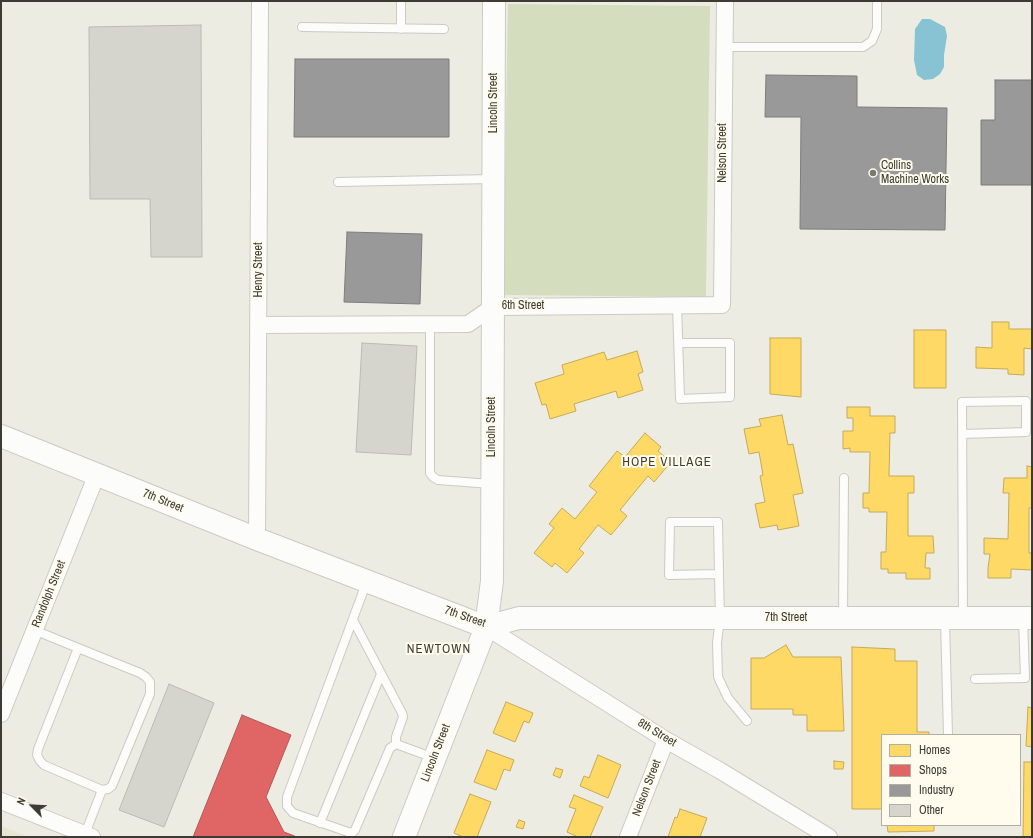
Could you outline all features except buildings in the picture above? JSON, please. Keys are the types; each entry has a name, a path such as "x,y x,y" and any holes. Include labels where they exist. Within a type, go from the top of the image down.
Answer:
{"street":[{"name":"Henry Street","path":"257,539 260,1"},
{"name":"Lincoln Street","path":"404,837 486,627 492,581 494,1"},
{"name":"Nelson Street","path":"722,305 725,1"},
{"name":"6th Street","path":"258,325 468,324 493,307 722,305"},
{"name":"7th Street","path":"1,436 257,539 486,627 519,618 1027,618"},
{"name":"Randolph Street","path":"1,714 97,474"},
{"name":"8th Street","path":"486,627 666,740 719,770 829,837"},
{"name":"Nelson Street","path":"628,837 666,740"},
{"path":"1,800 89,836"}],"lane":[{"path":"401,1 401,29"},
{"path":"724,47 863,47 872,41 877,29 877,1"},
{"path":"302,27 444,29"},
{"path":"338,182 493,179"},
{"path":"677,305 678,343 680,399 730,397 730,342 678,343"},
{"path":"430,324 430,472 433,477 438,480 492,484"},
{"path":"948,734 963,434 962,402 1026,401 1026,432 963,434"},
{"path":"843,618 844,478"},
{"path":"719,574 669,575 670,522 718,522 720,618 717,643 718,677 728,698 747,721"},
{"path":"368,581 287,797 287,806 293,813 352,833 355,830 390,748 396,744"},
{"path":"975,679 1028,678 1027,618"},
{"path":"353,620 402,713 403,717 396,737 396,744"},
{"path":"34,630 140,673 150,682 150,694 112,786 108,789 102,790 44,765 37,755 38,749 78,648"},
{"path":"320,823 381,674"},
{"path":"396,744 434,758"},
{"path":"89,836 102,790"}],"shaded area":[{"path":"1,826 24,835 23,837 1,837"}],"green space":[{"path":"508,4 710,6 706,297 503,295"}],"water":[{"path":"922,19 930,19 945,27 947,36 944,67 940,74 933,79 924,80 917,75 914,60 915,29"}],"place":[{"name":"Collins Machine Works","path":"873,173"}],"district":[{"name":"HOPE VILLAGE","path":"667,463"},
{"name":"NEWTOWN","path":"439,650"}]}
